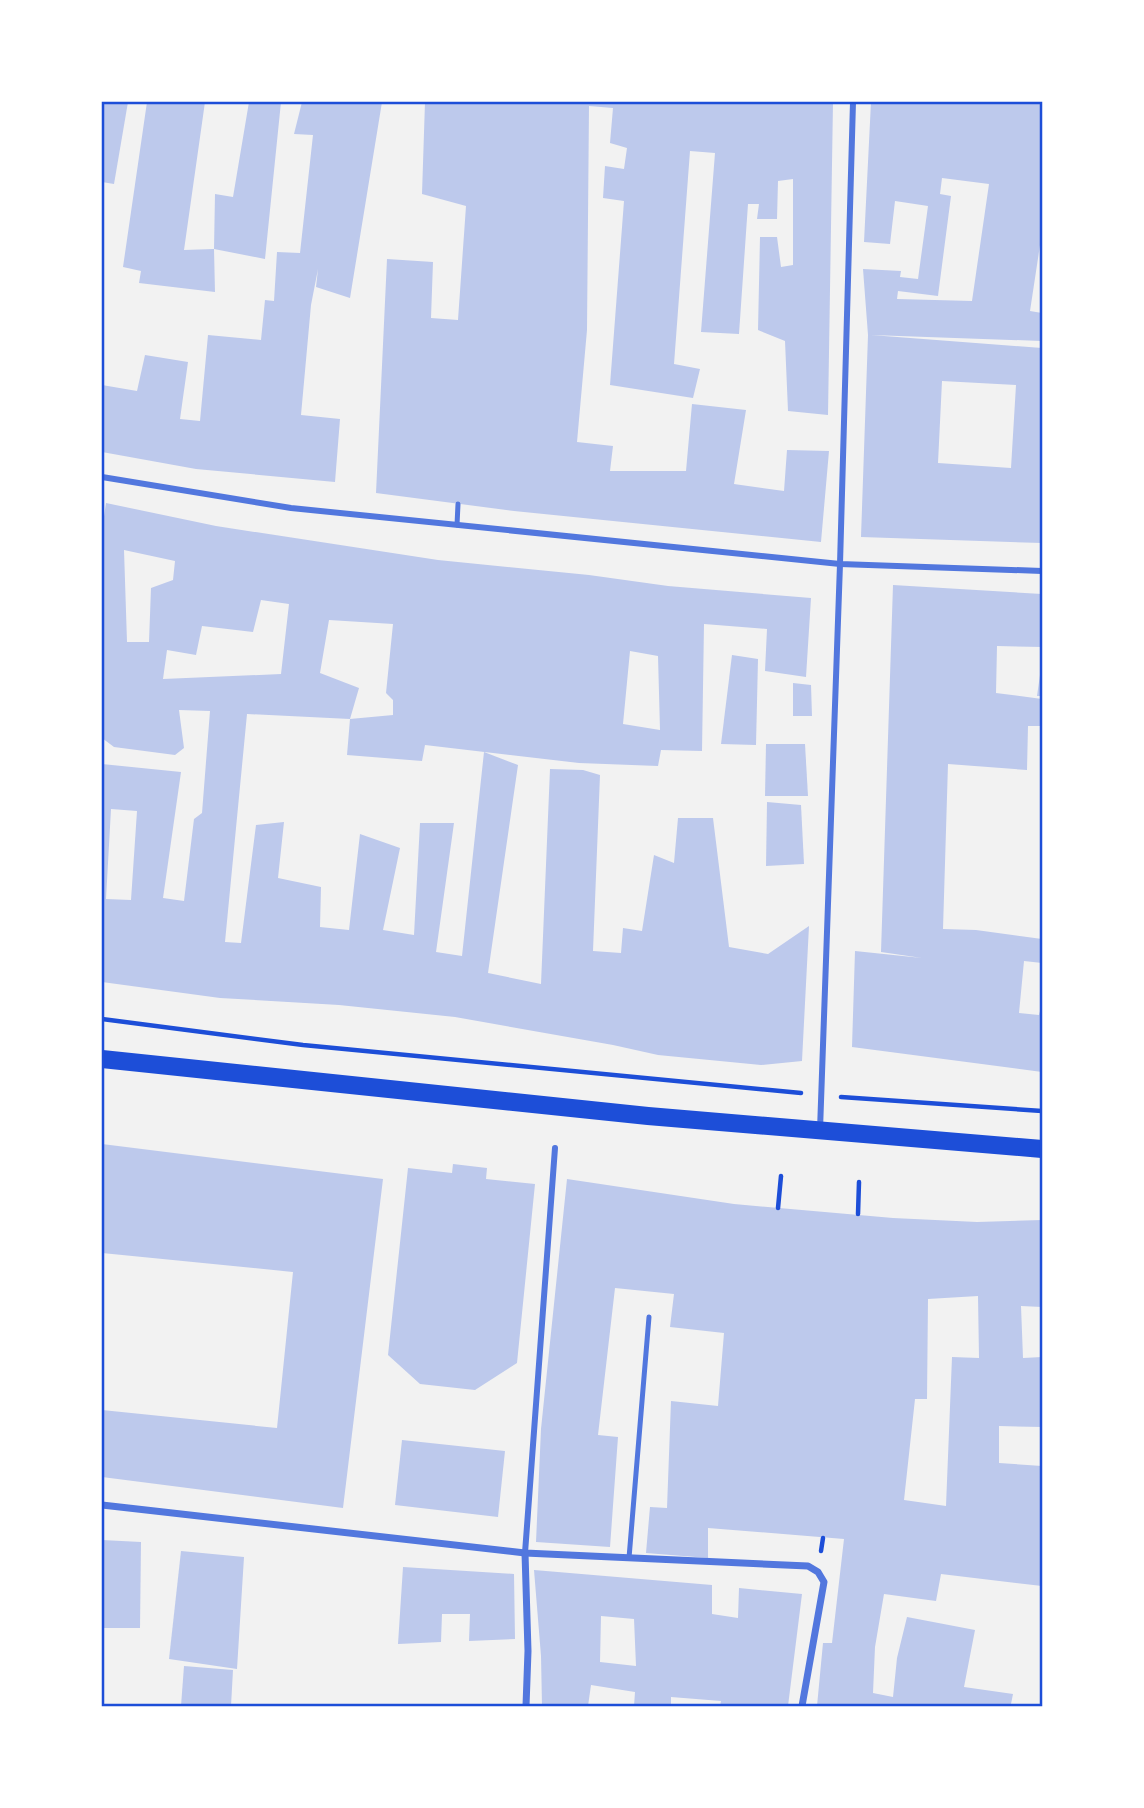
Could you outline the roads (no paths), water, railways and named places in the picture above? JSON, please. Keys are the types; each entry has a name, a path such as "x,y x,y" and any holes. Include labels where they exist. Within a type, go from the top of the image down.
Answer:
{"main road":[{"path":"102,1059 820,1132 1042,1149"}],"street":[{"path":"820,1132 853,102"},
{"path":"102,477 291,508 840,564 1042,571"},
{"path":"526,1706 526,1553 555,1148"},
{"path":"102,1504 526,1553 808,1566 818,1572 824,1582 802,1706"}],"lane":[{"path":"457,525 458,504"},
{"path":"629,1558 649,1317"}]}
